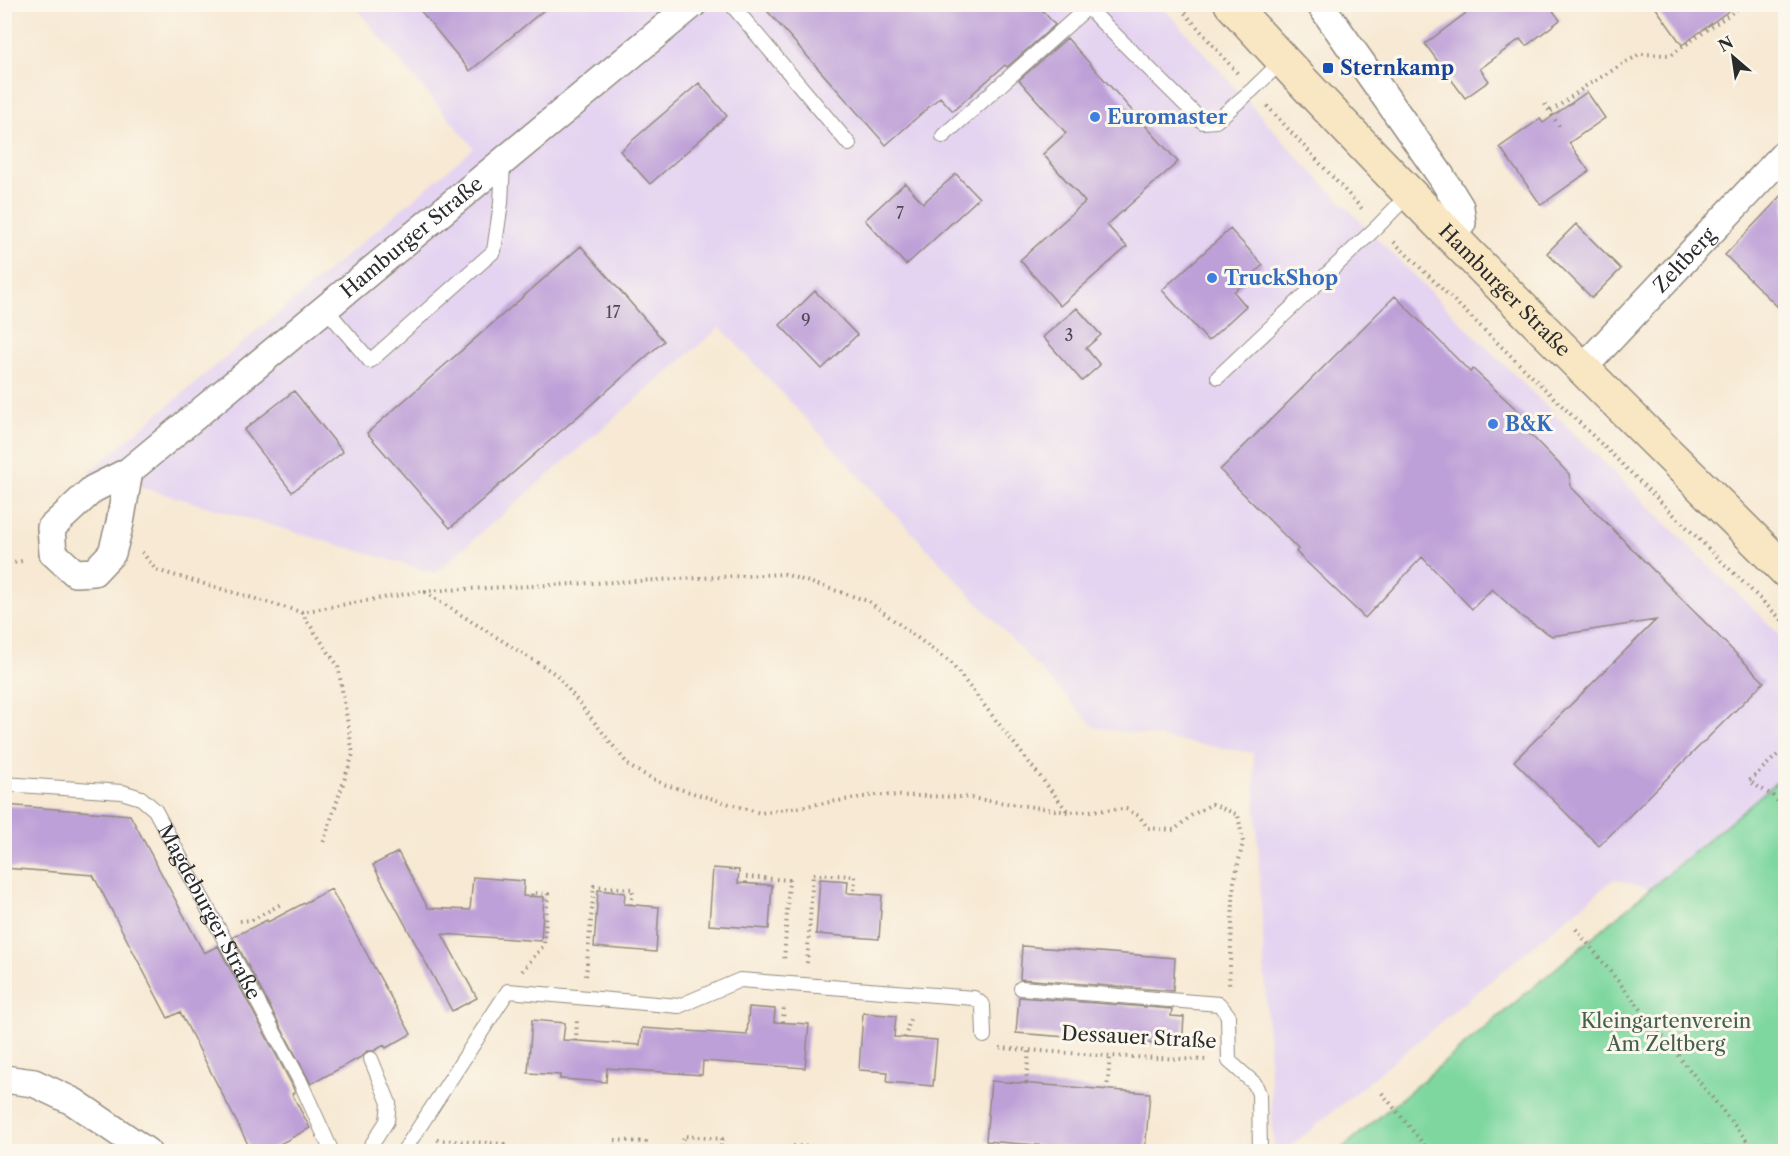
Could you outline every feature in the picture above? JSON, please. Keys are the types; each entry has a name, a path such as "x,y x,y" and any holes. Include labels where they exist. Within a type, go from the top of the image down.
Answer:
{"main road":[{"name":"Hamburger Straße","path":"1231,4 1409,194 1785,571"}],"street":[{"name":"Hamburger Straße","path":"129,471 120,523 112,552 94,572 75,573 53,553 51,528 93,489 129,471 693,4"},
{"path":"1320,4 1441,176 1460,207 1462,223 1453,237"},
{"name":"Zeltberg","path":"1583,368 1785,152"},
{"path":"4,1080 34,1083 74,1102 147,1152"}],"lane":[{"path":"731,4 849,144"},
{"path":"944,136 1089,6 1203,122 1216,121 1282,61"},
{"path":"326,309 370,361 494,251 501,203 503,163"},
{"path":"1218,377 1409,194"},
{"name":"Magdeburger Straße","path":"4,784 122,792 141,798 154,810 299,1079 332,1152"},
{"path":"403,1152 508,991 679,1006 740,980 974,998 982,1005 984,1036"},
{"path":"1021,988 1219,1004 1228,1015 1229,1061"},
{"path":"367,1152 387,1121 389,1103 371,1059"},
{"name":"Dessauer Straße","path":"1229,1061 1255,1084 1259,1094 1260,1152"}],"path":[{"path":"1177,4 1252,90 1378,226 1785,624"},
{"path":"1550,112 1586,86 1640,54 1671,55 1737,9"},
{"path":"1545,104 1558,126"},
{"path":"120,523 156,570 301,612 423,591 784,574 868,601 951,663 1068,812"},
{"path":"423,591 557,675 630,766 663,784 760,813 876,795 963,797 1068,812 1126,809 1139,816 1148,828 1174,830 1192,815 1212,804 1238,815 1243,842 1234,882 1228,1015"},
{"path":"301,612 338,666 353,754 322,843"},
{"path":"1785,747 1749,781 1773,796 1785,811"},
{"path":"805,986 813,874 855,876 854,893"},
{"path":"746,883 746,877 789,880 782,984"},
{"path":"585,998 594,886 633,889 631,905"},
{"path":"515,991 517,977 544,945 548,894 532,893 532,897"},
{"path":"240,921 252,920 283,903"},
{"path":"1576,929 1756,1152"},
{"name":"Dessauer Straße","path":"984,1036 1000,1049 1229,1061"},
{"path":"1026,1083 1029,1051"},
{"path":"1107,1090 1110,1056"},
{"path":"1382,1093 1430,1152"},
{"path":"682,1152 684,1136 722,1139 720,1152"},
{"path":"411,1139 504,1144 503,1152"},
{"path":"615,1146 615,1140 646,1142 645,1152"},
{"path":"793,1152 794,1146 844,1148 843,1152"}],"shaded area":[{"path":"353,5 1161,5 1303,163 1425,287 1785,640 1785,775 1650,889 1614,879 1285,1151 1274,1151 1253,753 1094,727 720,327 435,573 89,472 474,148"}],"green space":[{"name":"Kleingartenverein Am Zeltberg","path":"1785,775 1785,1151 1339,1151"}],"building":[{"path":"415,4 551,4 470,71"},
{"path":"761,4 1037,4 1055,25 953,111 940,97 886,145"},
{"path":"1478,4 1548,4 1560,20 1526,46 1520,39 1480,69 1489,81 1465,98 1425,44"},
{"path":"1653,4 1738,4 1682,45"},
{"path":"1067,38 1178,162 1107,225 1127,247 1060,306 1020,260 1085,202 1043,154 1066,133 1019,80"},
{"path":"699,83 727,116 650,184 620,151"},
{"path":"1587,92 1605,118 1569,143 1589,171 1541,205 1500,147 1540,119 1543,123"},
{"path":"956,174 979,198 906,265 865,220 905,183 923,203"},
{"path":"1785,192 1785,314 1725,255"},
{"path":"1576,224 1621,269 1592,298 1547,253"},
{"name":"TruckShop","path":"1230,229 1263,265 1234,292 1246,306 1208,341 1162,290"},
{"path":"581,246 664,341 450,528 367,433"},
{"path":"815,291 857,335 822,369 780,325"},
{"path":"1395,296 1470,372 1473,369 1530,422 1528,432 1569,474 1571,487 1764,682 1599,846 1514,761 1656,620 1552,636 1522,617 1492,589 1472,609 1422,557 1365,618 1296,552 1298,549 1220,470"},
{"path":"1077,308 1101,335 1086,348 1100,365 1082,381 1043,337"},
{"path":"294,391 343,452 292,492 244,430"},
{"path":"4,805 130,815 204,953 218,946 291,1083 295,1092 292,1094 310,1128 265,1152 252,1152 180,1012 168,1018 93,875 4,868"},
{"path":"398,852 428,908 470,910 473,877 524,881 523,896 544,897 541,941 442,934 477,998 452,1011 373,865"},
{"path":"713,868 739,870 738,883 772,885 769,929 709,925"},
{"path":"820,879 848,881 847,893 882,895 879,939 816,934"},
{"path":"331,889 411,1034 386,1048 384,1045 374,1051 367,1051 363,1056 311,1084 233,937 267,920 268,922"},
{"path":"598,890 625,893 624,904 659,907 656,952 594,947"},
{"path":"1022,946 1175,958 1173,991 1020,979"},
{"path":"1019,997 1172,1009 1171,1016 1184,1017 1182,1046 1016,1033"},
{"path":"749,1007 775,1009 774,1022 809,1024 805,1068 703,1061 702,1075 607,1068 606,1082 560,1079 560,1075 528,1073 532,1020 565,1023 563,1040 640,1045 642,1028 747,1035"},
{"path":"863,1013 896,1016 894,1037 937,1040 933,1086 887,1082 888,1072 859,1070"},
{"path":"991,1081 1150,1093 1145,1152 986,1141"}],"place":[{"name":"Sternkamp","path":"1328,68"},
{"name":"Euromaster","path":"1095,117"},
{"name":"TruckShop","path":"1212,278"},
{"name":"B&K","path":"1493,424"}]}
